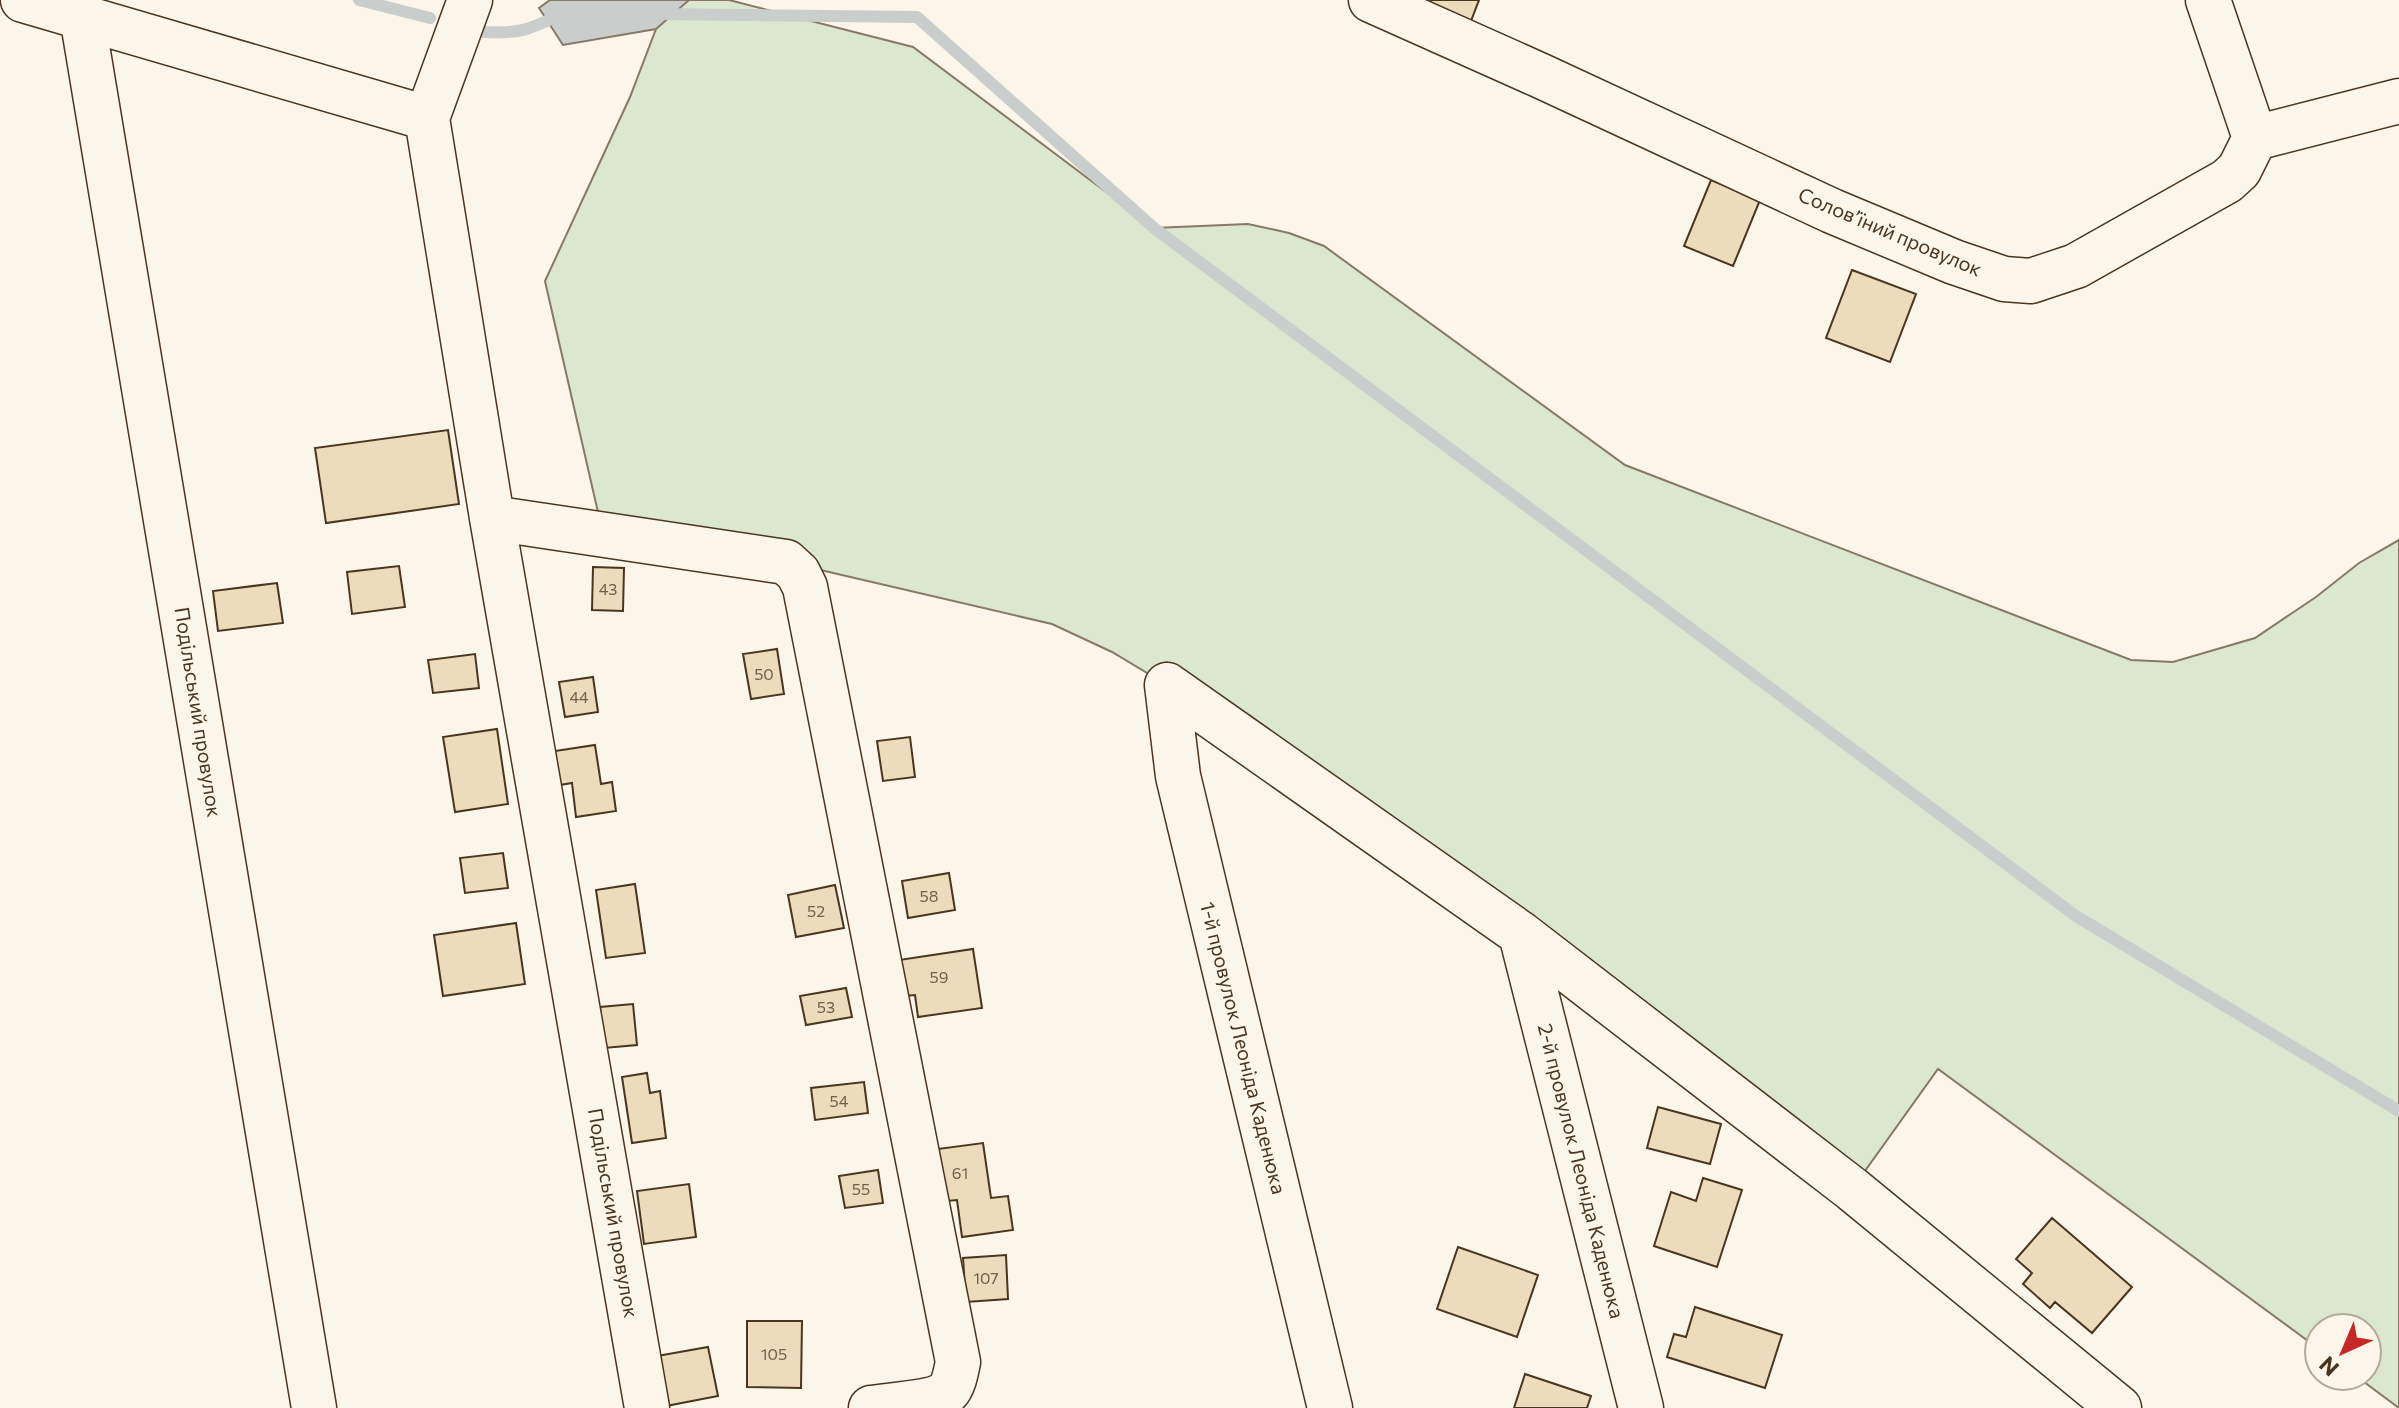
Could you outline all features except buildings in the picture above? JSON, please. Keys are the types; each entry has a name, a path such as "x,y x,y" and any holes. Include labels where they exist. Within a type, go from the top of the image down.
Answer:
{"street":[{"path":"23,0 427,118 470,0"},
{"name":"Соловʼїний провулок","path":"1371,0 1832,211 1954,262 2004,279 2031,281 2076,266 2227,181 2239,170 2255,138"},
{"path":"2208,0 2255,138 2399,101"},
{"name":"Подільський провулок","path":"82,16 314,1408"},
{"name":"Подільський провулок","path":"427,118 492,518 647,1408"},
{"path":"492,518 786,562 798,573 805,587 958,1362 956,1376 947,1392 931,1399 871,1408"},
{"name":"1-й провулок Леоніда Каденюка","path":"1330,1408 1178,776 1167,685 1521,934"},
{"path":"1521,934 1852,1189 2119,1408"},
{"name":"2-й провулок Леоніда Каденюка","path":"1521,934 1641,1408"}],"green space":[{"path":"676,0 729,0 913,47 1154,228 1248,224 1289,233 1324,246 1625,465 2131,660 2173,662 2255,638 2316,597 2359,563 2399,540 2399,1408 2378,1392 2383,1392 2383,1312 2303,1312 2303,1337 1938,1069 1852,1189 1167,685 1112,652 1052,624 786,562 603,534 545,281 630,97 656,29"}],"shaded area":[{"path":"550,0 689,0 656,29 563,45 539,8"}],"waterway":[{"path":"359,0 430,18"},
{"path":"657,14 917,17 1154,228 2076,916 2399,1111"},
{"path":"484,32 523,30 559,15"}]}
